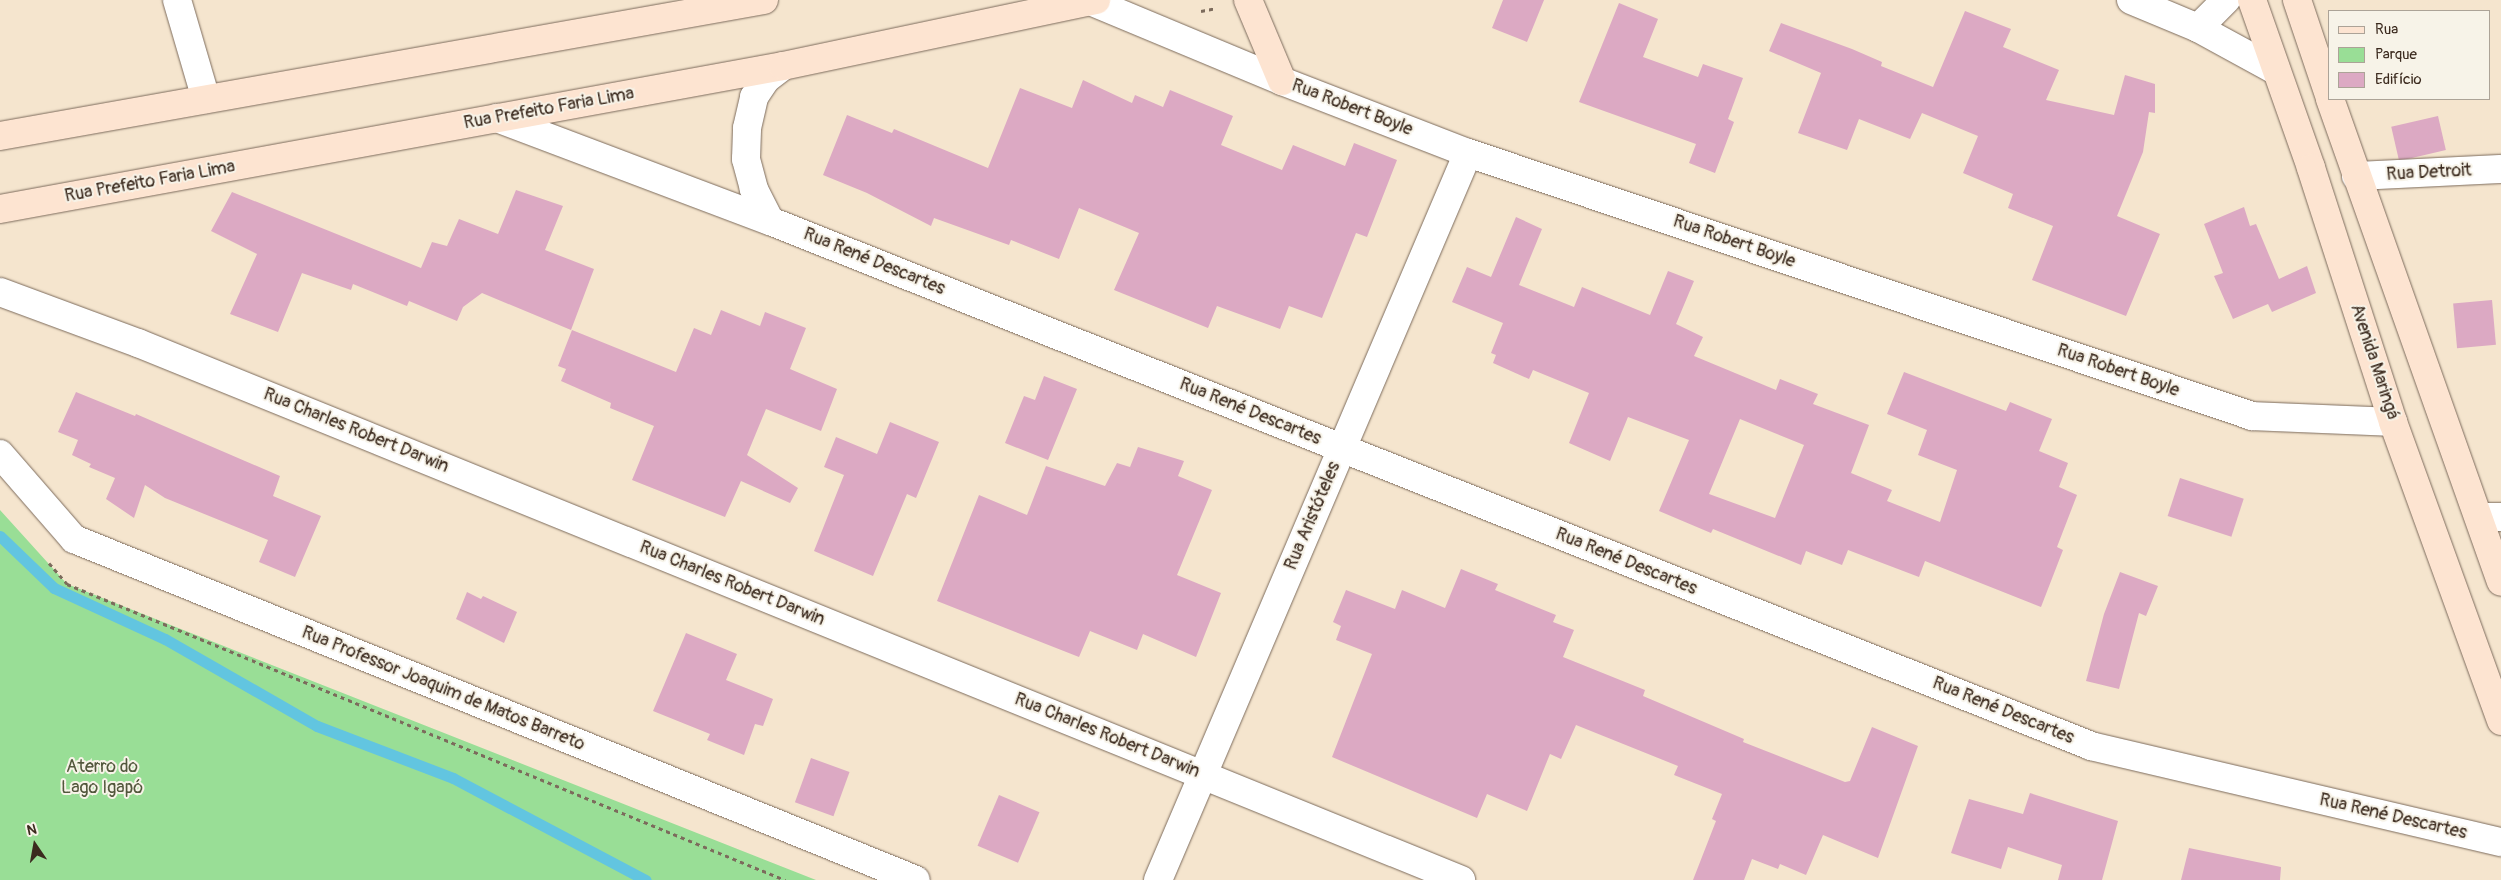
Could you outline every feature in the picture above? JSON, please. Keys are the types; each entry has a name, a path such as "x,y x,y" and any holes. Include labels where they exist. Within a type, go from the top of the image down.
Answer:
{"main road":[{"path":"1,135 764,0"},
{"name":"Rua Prefeito Faria Lima","path":"0,209 783,66 1093,0"},
{"path":"1248,0 1282,81"},
{"name":"Avenida Maringá","path":"2252,0 2274,70 2311,168 2393,422 2501,721"},
{"path":"2297,0 2328,92"},
{"path":"2331,100 2356,176 2490,517 2501,582"}],"street":[{"path":"177,0 206,99"},
{"name":"Rua Robert Boyle","path":"1093,0 1282,81 1468,153 2252,416 2393,422"},
{"path":"2131,0 2198,28 2274,70"},
{"path":"2198,28 2226,0"},
{"path":"770,221 754,189 746,160 747,128 754,97 766,79 783,66"},
{"name":"Rua René Descartes","path":"497,118 770,221 2091,746 2501,842"},
{"name":"Rua Aristóteles","path":"1158,880 1468,153"},
{"name":"Rua Detroit","path":"2356,176 2501,169"},
{"name":"Rua Charles Robert Darwin","path":"0,292 138,343 1461,880"},
{"name":"Rua Professor Joaquim de Matos Barreto","path":"0,454 74,539 916,880"}],"path":[{"path":"67,584 785,880"}],"green space":[{"name":"Aterro do Lago Igapó","path":"0,510 67,584 816,880 0,880"}],"building":[{"path":"1503,0 1544,0 1527,42 1492,28"},
{"path":"1619,3 1658,19 1643,57 1698,77 1703,64 1743,78 1728,119 1734,122 1715,173 1689,163 1696,144 1579,102"},
{"path":"1965,11 2011,29 2003,47 2059,70 2046,100 2114,115 2125,75 2155,84 2155,113 2149,112 2143,152 2117,216 2160,234 2126,316 2032,280 2053,226 2008,208 2013,194 1963,173 1978,136 1922,113 1910,139 1859,119 1847,150 1798,133 1821,73 1769,51 1781,23 1852,49 1882,62 1881,66 1933,87"},
{"path":"1083,80 1132,103 1135,95 1163,107 1170,90 1233,116 1221,145 1282,170 1293,145 1345,166 1354,143 1397,160 1367,237 1356,233 1322,318 1289,306 1280,329 1217,306 1208,328 1114,290 1139,233 1079,208 1059,259 1011,240 1009,245 934,218 931,226 867,193 823,175 847,115 892,133 894,129 988,168 1020,88 1072,108"},
{"path":"2438,116 2446,150 2399,161 2391,127"},
{"path":"516,190 563,206 545,250 594,269 571,330 482,293 463,307 457,321 409,301 407,306 353,284 351,290 302,273 278,332 230,314 257,254 211,231 232,192 421,268 432,242 447,246 459,219 498,234"},
{"path":"2244,207 2250,226 2256,224 2279,279 2307,266 2316,293 2272,312 2268,304 2233,319 2214,276 2223,273 2204,224"},
{"path":"1516,217 1542,229 1519,285 1574,307 1582,287 1650,315 1668,271 1694,281 1676,324 1703,337 1694,356 1776,390 1780,379 1818,394 1813,404 1869,425 1851,473 1892,490 1887,501 1940,522 1957,470 1918,455 1927,430 1887,414 1904,372 2006,411 2010,402 2052,419 2039,451 2068,463 2059,487 2077,495 2057,547 2063,550 2041,607 1925,561 1919,577 1848,550 1842,565 1806,551 1801,565 1713,529 1711,533 1659,511 1689,440 1628,417 1610,461 1569,443 1589,393 1533,370 1529,379 1493,363 1496,355 1491,353 1503,323 1452,302 1467,267 1491,277","holes":["1740,419 1804,445 1775,518 1709,494"]},
{"path":"2492,300 2496,345 2457,348 2453,303"},
{"path":"721,310 760,326 765,312 806,328 790,369 837,389 821,431 766,409 747,455 798,488 790,503 741,481 725,517 632,480 654,426 610,408 611,403 561,381 566,369 558,366 572,330 676,372 694,328 711,335"},
{"path":"1044,376 1077,389 1048,460 1005,443 1024,396 1035,400"},
{"path":"76,392 135,416 136,414 280,476 273,496 321,516 295,577 259,562 268,540 165,498 145,485 134,518 106,499 115,478 89,467 91,464 72,455 78,440 58,432"},
{"path":"890,422 939,442 916,498 907,494 873,576 814,551 844,475 824,467 836,437 877,454"},
{"path":"1138,447 1184,461 1178,476 1212,490 1177,575 1221,593 1196,657 1143,634 1137,650 1090,631 1079,657 937,601 979,495 1027,515 1046,466 1105,486 1117,463 1130,467"},
{"path":"2180,478 2244,499 2231,537 2168,516"},
{"path":"1461,569 1498,584 1495,590 1556,615 1553,622 1574,630 1563,657 1645,690 1643,696 1744,739 1743,742 1845,782 1850,781 1872,727 1918,746 1878,858 1823,835 1806,875 1780,864 1778,869 1752,859 1744,880 1693,880 1716,821 1712,819 1722,794 1674,775 1678,766 1576,725 1561,759 1550,754 1527,811 1487,794 1477,818 1332,757 1372,654 1336,640 1341,626 1333,622 1346,590 1395,609 1402,590 1445,608"},
{"path":"2120,572 2158,586 2146,616 2139,613 2119,689 2086,681 2104,614"},
{"path":"467,592 481,599 483,596 517,612 504,643 456,619"},
{"path":"686,633 737,654 726,680 773,699 763,726 755,724 744,755 707,740 710,734 653,711"},
{"path":"811,758 850,772 833,816 795,802"},
{"path":"2030,793 2118,821 2102,880 2058,880 2062,865 2008,847 2001,869 1951,853 1969,799 2023,814"},
{"path":"999,795 1040,812 1018,863 978,846"},
{"path":"2189,848 2281,867 2280,880 2181,880"}],"waterway":[{"path":"0,536 54,588 165,639 317,726 453,778 646,880"}]}
